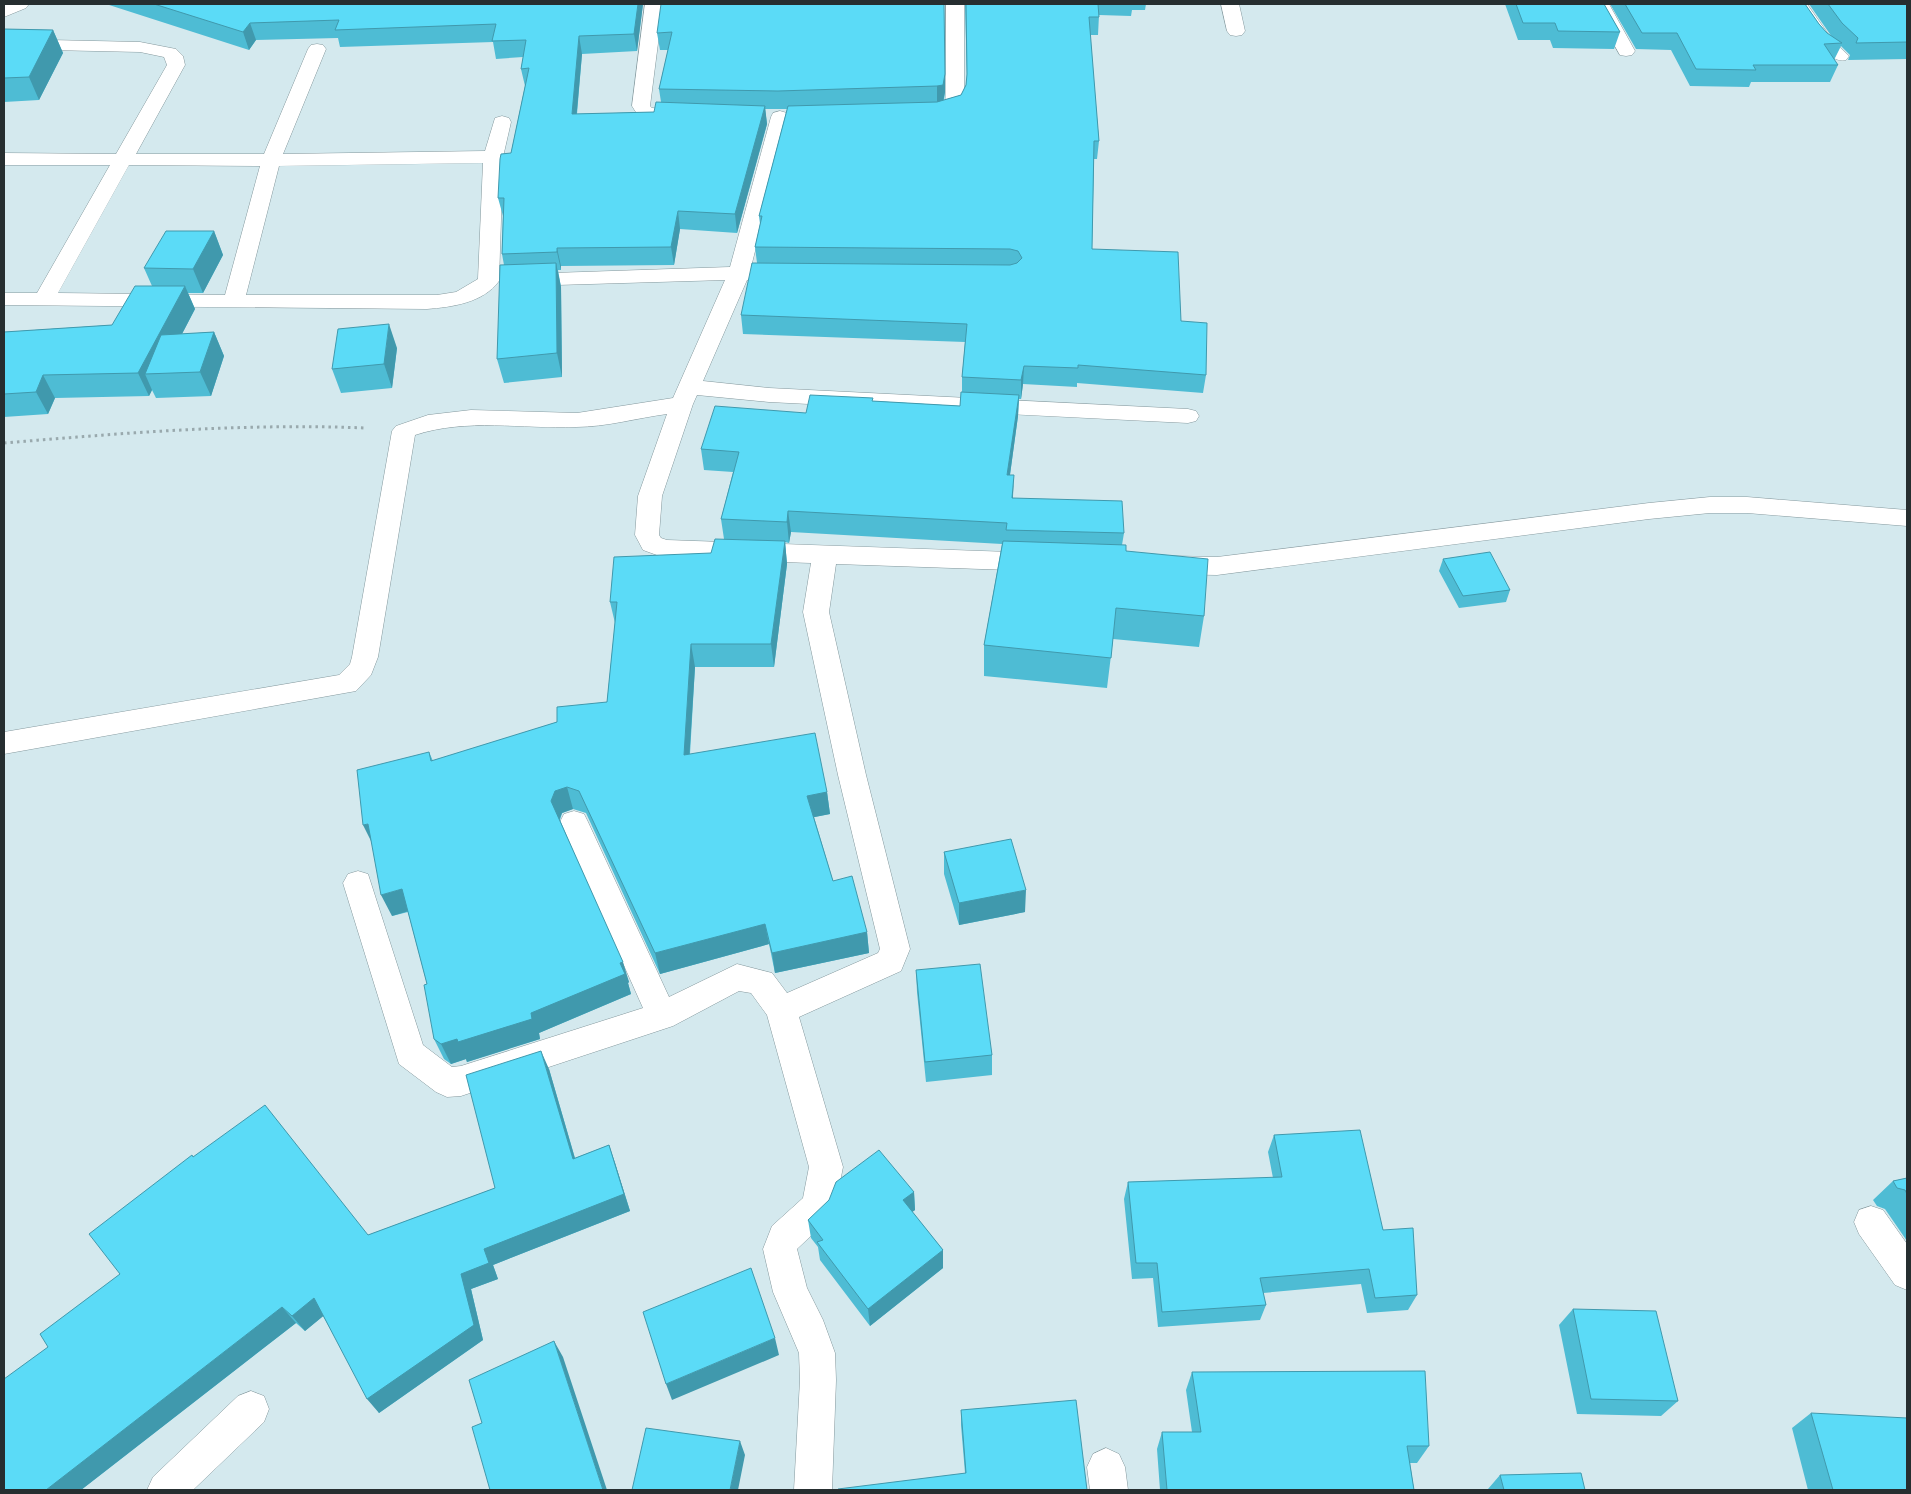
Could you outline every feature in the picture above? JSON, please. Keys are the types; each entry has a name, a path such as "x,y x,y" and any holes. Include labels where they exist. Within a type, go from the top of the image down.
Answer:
{"street":[{"path":"4,12 20,4"},
{"path":"654,4 641,106 646,113 704,116"},
{"path":"908,113 948,110 954,103 955,4"},
{"path":"1230,4 1236,31"},
{"path":"1600,4 1626,51"},
{"path":"1798,4 1827,45 1840,56"},
{"path":"4,44 140,47 164,51 174,56 176,65 44,299"},
{"path":"234,301 272,160 317,49"},
{"path":"780,117 739,273 686,395 650,496 647,535 652,544 666,549 1059,563"},
{"path":"4,299 450,302 478,292 488,281 493,157 502,122"},
{"path":"4,159 272,160 493,157"},
{"path":"488,281 778,273"},
{"path":"4,743 347,684 362,668 365,657 404,431 428,423 471,417 577,420 686,395 769,395 1188,416"},
{"path":"1148,565 1218,566 1649,511 1710,505 1789,507 1907,518"},
{"path":"780,1010 890,962 895,949 852,775 816,612 825,554"},
{"path":"574,822 662,1016"},
{"path":"358,883 410,1054 447,1082 461,1081 662,1016 737,977 762,982 780,1010 826,1167 818,1207 784,1238 780,1250 790,1292 810,1333 816,1353 818,1380 813,1490"},
{"path":"1871,1222 1907,1273"},
{"path":"166,1490 251,1410"}],"path":[{"path":"4,443 182,429 272,426 340,427 404,431"}],"building":[{"path":"154,4 638,4 634,34 579,36 572,114 654,112 656,102 765,106 735,214 678,211 671,247 557,248 557,252 502,254 504,198 498,198 500,159 501,154 511,153 529,68 521,69 526,40 492,41 496,24 335,30 339,20 250,23 243,32"},
{"path":"661,4 944,4 945,74 943,85 778,91 659,89 672,32 657,33"},
{"path":"966,4 1098,4 1099,17 1089,17 1099,141 1094,141 1092,249 1178,252 1181,321 1207,323 1206,375 1078,365 1078,368 1024,366 1021,380 962,377 967,324 741,315 752,263 1010,265 1017,263 1022,258 1018,251 1010,249 755,247 762,216 759,216 788,106 937,102 961,95 966,85 967,74"},
{"path":"1516,4 1604,4 1620,32 1558,31 1555,23 1523,23"},
{"path":"1625,4 1805,4 1827,33 1842,43 1824,44 1838,65 1753,65 1756,70 1696,69 1677,33 1642,33"},
{"path":"1828,4 1907,4 1907,42 1856,43 1858,38 1842,23"},
{"path":"4,29 53,30 29,77 4,78"},
{"path":"166,231 214,231 193,269 144,268"},
{"path":"556,263 557,353 497,359 500,265"},
{"path":"135,286 185,286 138,373 43,375 36,392 4,394 4,332 112,325"},
{"path":"389,324 384,364 332,369 338,329"},
{"path":"214,332 200,372 145,374 161,335"},
{"path":"961,392 1019,395 1007,475 1014,475 1012,498 1122,501 1124,533 1006,530 1007,523 788,511 787,522 721,519 739,452 701,449 715,406 806,413 810,395 873,398 872,401 960,406"},
{"path":"715,539 785,541 771,644 691,644 684,755 815,733 827,792 807,796 833,881 852,876 867,932 772,953 765,924 655,953 579,791 567,787 555,791 551,801 623,962 620,963 625,974 531,1013 532,1019 458,1042 457,1039 441,1044 434,1039 424,985 427,984 402,889 381,895 368,824 363,825 357,770 429,752 431,761 557,722 557,707 607,702 617,602 610,602 614,557 711,553"},
{"path":"1003,541 1126,545 1126,551 1208,559 1204,616 1116,608 1111,658 984,645"},
{"path":"1490,552 1510,590 1463,596 1443,559"},
{"path":"1011,839 1026,890 959,903 944,852"},
{"path":"980,964 992,1055 925,1062 916,970"},
{"path":"541,1051 573,1159 609,1145 624,1194 484,1249 489,1263 461,1274 474,1325 367,1399 314,1298 292,1316 282,1307 46,1490 4,1490 4,1379 48,1347 40,1334 120,1274 89,1234 192,1155 193,1157 265,1105 368,1235 495,1188 466,1075"},
{"path":"1360,1130 1383,1230 1413,1228 1417,1295 1375,1298 1369,1269 1260,1278 1266,1305 1162,1312 1157,1263 1136,1263 1128,1182 1282,1177 1274,1135"},
{"path":"879,1150 914,1192 903,1200 943,1250 868,1309 817,1242 823,1240 808,1220 829,1200 836,1182"},
{"path":"1907,1178 1907,1194 1905,1190 1897,1188 1893,1181"},
{"path":"751,1268 775,1338 666,1384 643,1312"},
{"path":"1573,1309 1656,1311 1678,1401 1591,1399"},
{"path":"554,1341 603,1490 490,1490 472,1427 482,1423 469,1380"},
{"path":"1425,1371 1429,1446 1407,1446 1414,1490 1167,1490 1162,1432 1201,1432 1192,1372"},
{"path":"1076,1400 1087,1490 838,1490 966,1473 961,1410"},
{"path":"1811,1413 1907,1418 1907,1490 1833,1490"},
{"path":"646,1428 740,1441 730,1490 632,1490"},
{"path":"1581,1473 1585,1490 1504,1490 1500,1475"}]}
